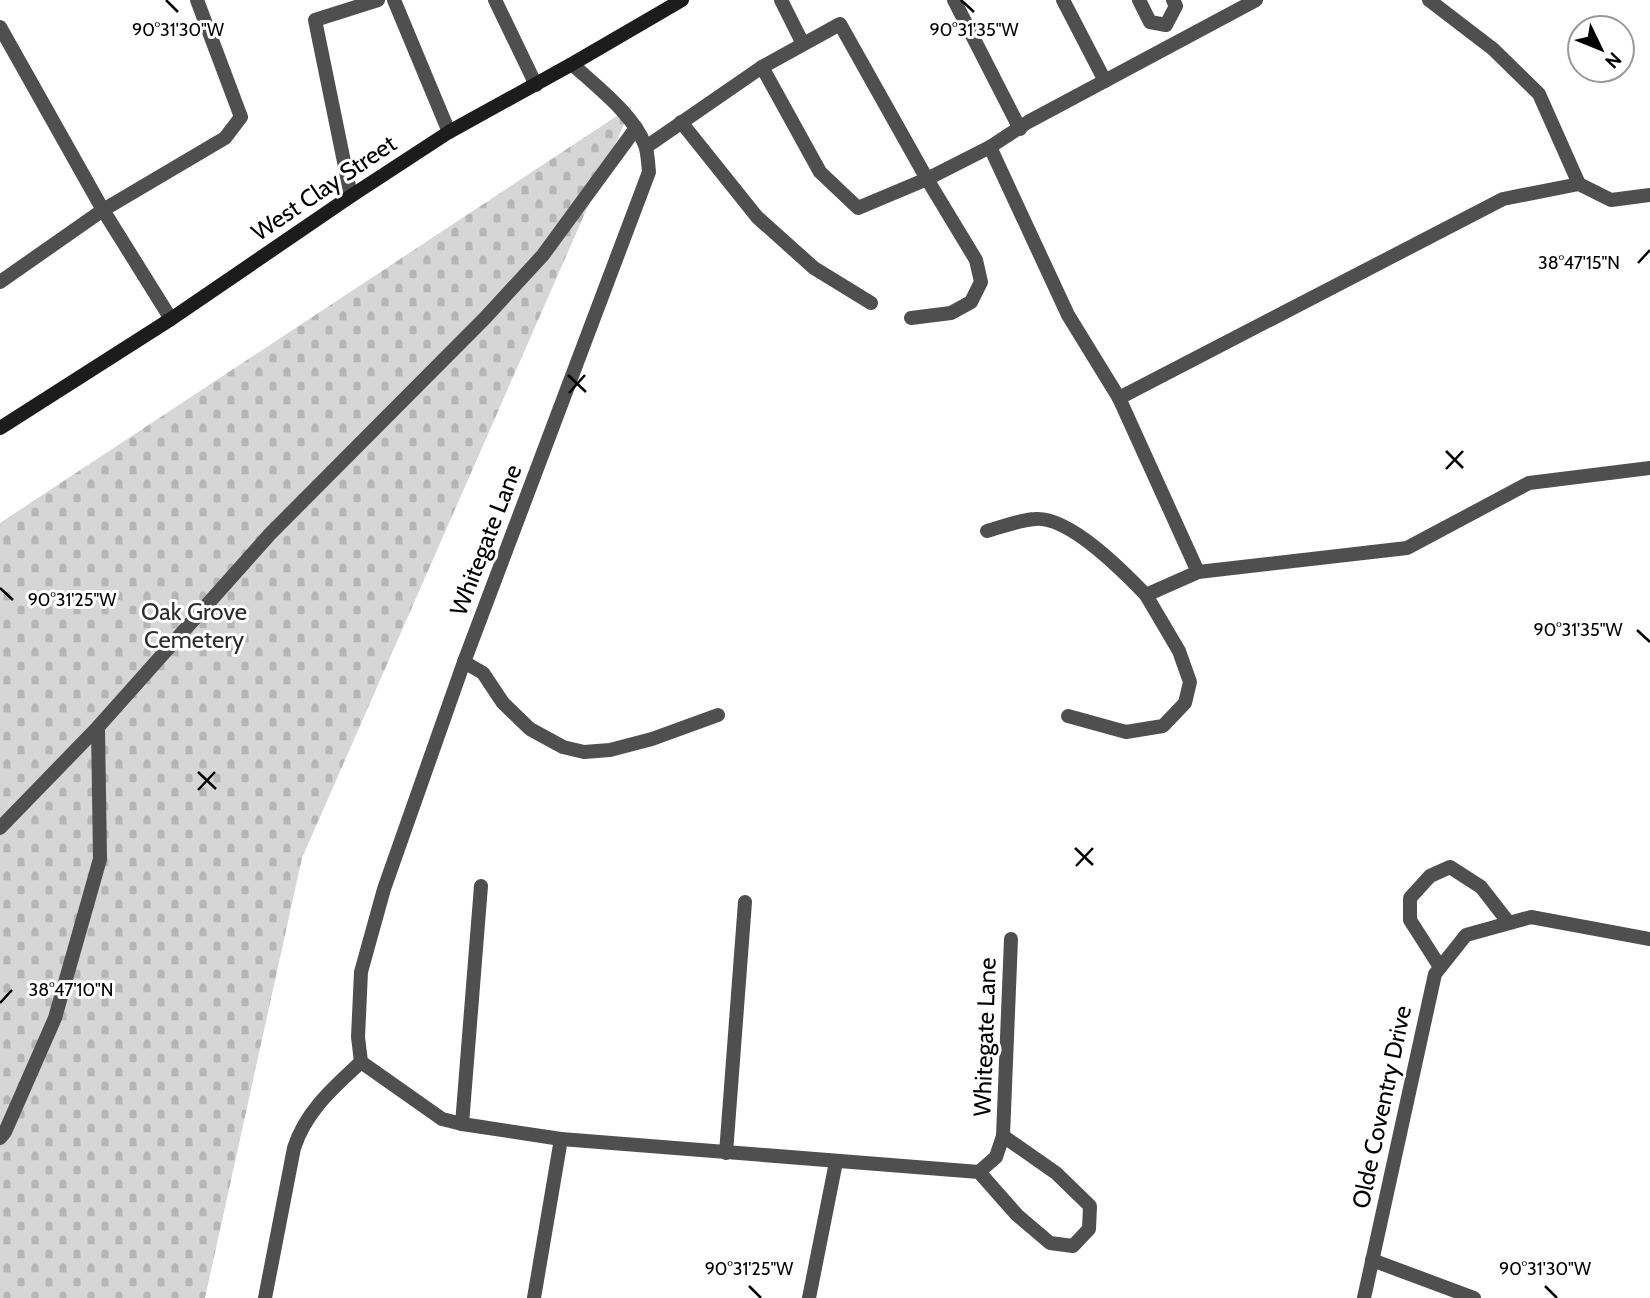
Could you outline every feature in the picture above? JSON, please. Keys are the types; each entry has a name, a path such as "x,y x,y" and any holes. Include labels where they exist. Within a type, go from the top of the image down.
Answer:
{"main road":[{"name":"West Clay Street","path":"0,428 171,319 449,132 572,65 682,0"}],"street":[{"path":"0,282 103,210 225,138 241,117 197,0"},
{"path":"351,196 315,20 378,0"},
{"path":"394,0 449,132"},
{"path":"495,0 536,85"},
{"path":"780,0 803,44"},
{"path":"954,0 1020,129"},
{"path":"1063,0 1105,81"},
{"path":"1139,0 1150,22 1166,25"},
{"path":"1166,25 1176,6 1173,0"},
{"path":"762,67 820,172 858,208 927,179 990,147 1028,122 1256,0"},
{"path":"1429,0 1493,49 1539,94 1579,184"},
{"path":"646,147 762,67 840,24 976,260 981,282 971,302 951,313 911,318"},
{"path":"1166,25 1175,43"},
{"path":"0,27 103,210 171,319"},
{"name":"Whitegate Lane","path":"361,1062 358,1037 361,972 384,888 464,662 649,173 646,147 636,128 608,97 572,65"},
{"path":"681,122 757,217 814,268 871,303"},
{"path":"0,828 98,727 270,534 485,318 543,255 636,128"},
{"path":"990,147 1068,315 1119,398 1198,572"},
{"path":"1119,398 1503,199 1579,184 1611,200 1650,195"},
{"path":"1146,595 1198,572 1407,548 1529,483 1650,468"},
{"path":"987,531 1036,518 1063,526 1118,566 1146,595 1179,651 1190,682 1185,703 1163,726 1126,732 1068,716"},
{"path":"464,662 483,673 503,703 530,729 563,747 584,752 610,750 652,739 718,715"},
{"path":"0,1138 55,1018 100,859 98,727"},
{"path":"1440,967 1409,920 1410,898 1430,876 1450,867 1481,887 1509,923 1531,917 1650,939"},
{"path":"462,1124 481,886"},
{"path":"726,1153 745,902"},
{"name":"Olde Coventry Drive","path":"1364,1298 1435,974 1466,935 1509,923"},
{"name":"Whitegate Lane","path":"1003,1136 1056,1173 1090,1206 1089,1228 1073,1246 1050,1243 1017,1215 979,1172 996,1157 1003,1136 1011,939"},
{"path":"265,1298 294,1148 300,1130 322,1098 361,1062 442,1119 462,1124 561,1139 979,1172"},
{"path":"534,1298 561,1139"},
{"path":"809,1298 835,1162"},
{"path":"1372,1260 1474,1298"}],"green space":[{"name":"Oak Grove Cemetery","path":"632,106 302,858 205,1298 0,1298 0,523"}]}
